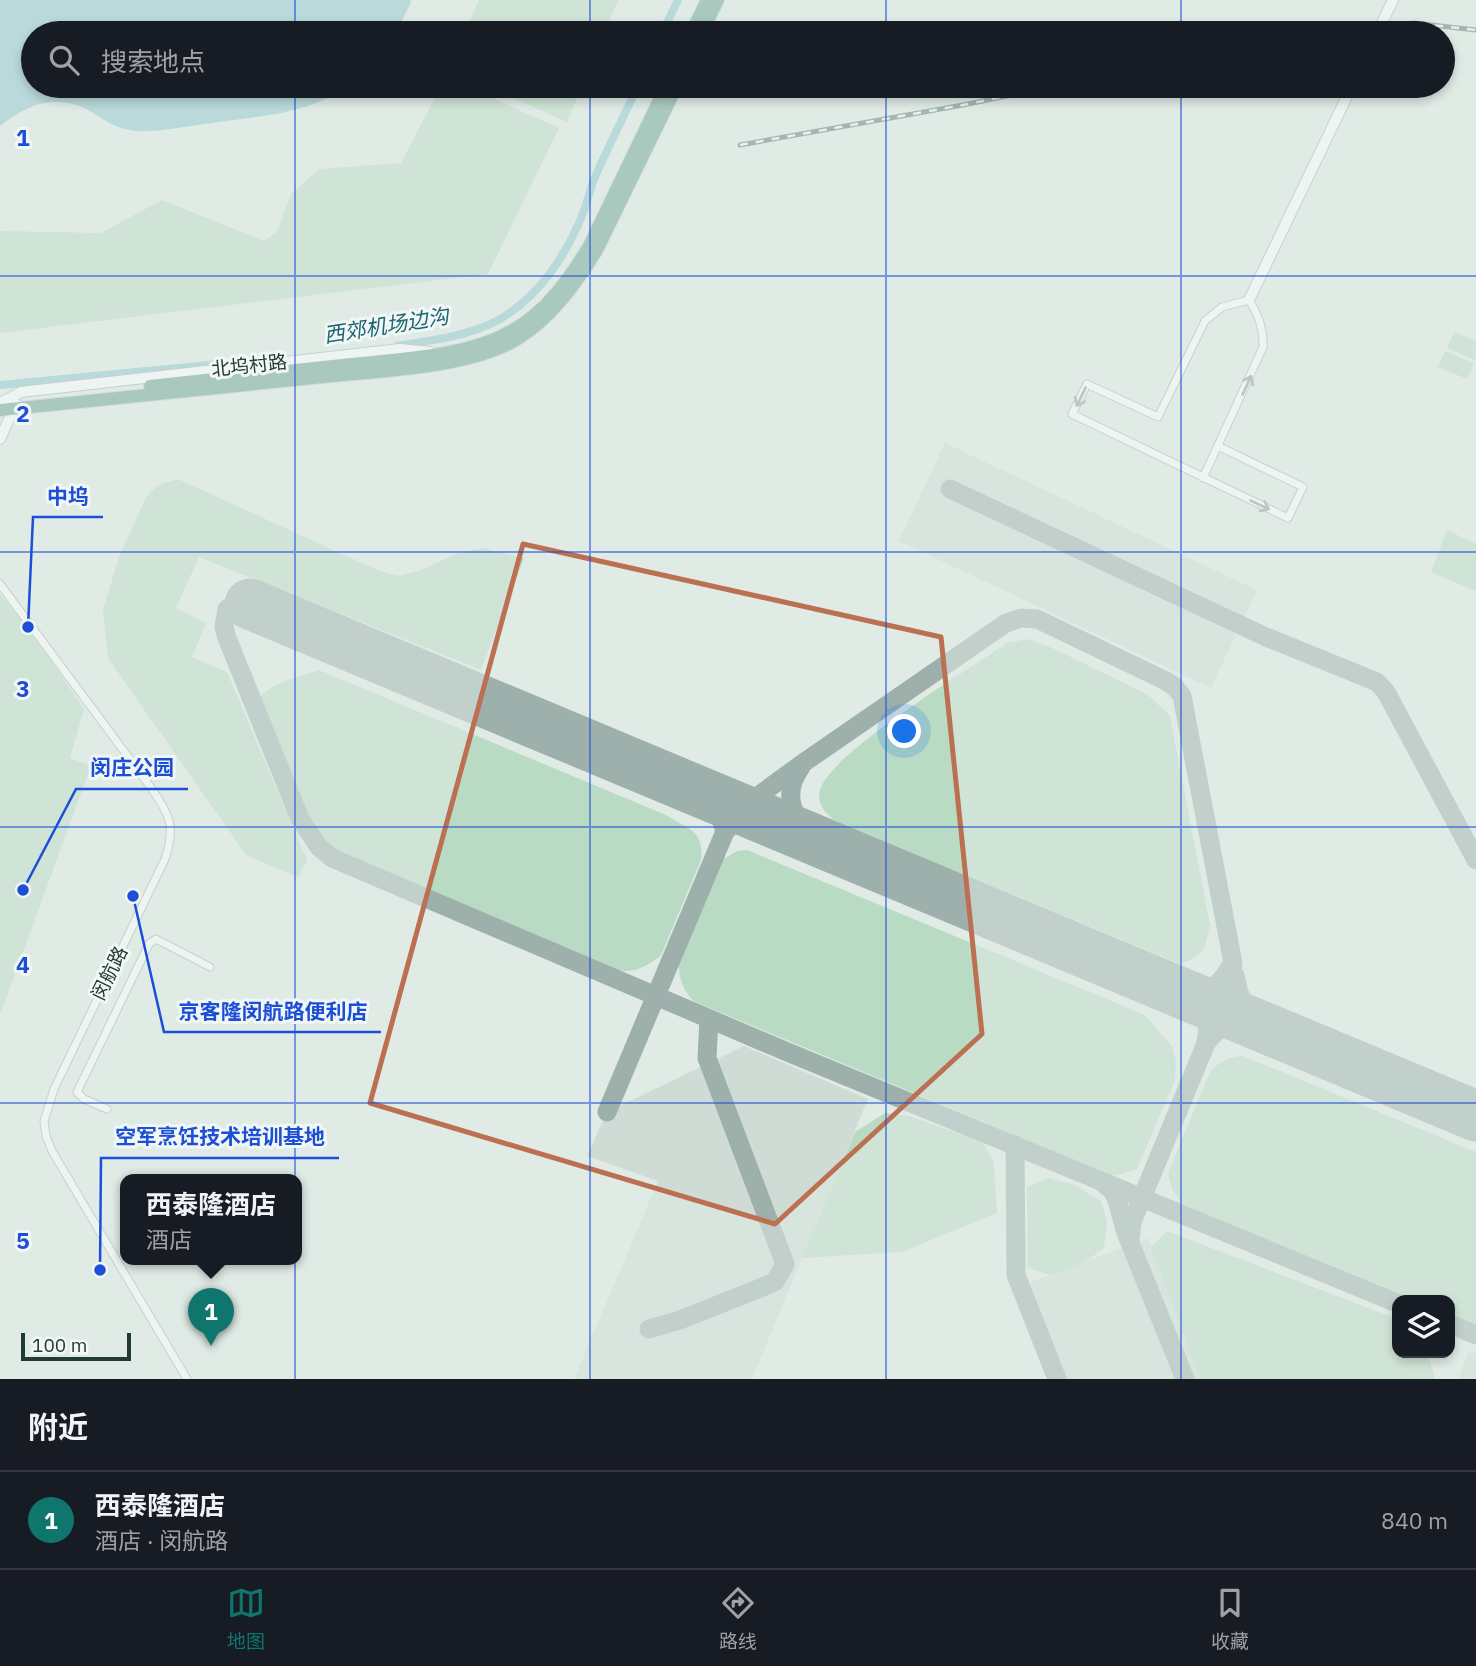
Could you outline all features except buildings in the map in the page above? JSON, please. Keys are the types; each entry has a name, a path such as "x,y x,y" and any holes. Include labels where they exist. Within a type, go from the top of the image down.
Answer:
{"main road":[{"path":"697,21 705,0"},
{"path":"708,21 718,0"},
{"name":"北坞村路","path":"7,405 440,353 511,332 558,292 589,246 660,98"},
{"name":"北坞村路","path":"7,405 416,367 486,353 516,340 542,321 565,297 583,272 671,98"}],"street":[{"path":"710,21 725,0"},
{"path":"1383,21 1393,0"},
{"path":"1218,446 1303,487 1287,519 1072,414 1087,384 1158,417 1205,321 1222,307 1249,300 1346,98"},
{"path":"1203,478 1263,347 1262,326 1258,313 1249,300"},
{"path":"0,439 7,405"},
{"name":"闵航路","path":"0,584 152,789 171,822 172,836 165,859 63,1070 44,1121 52,1151 187,1379"},
{"path":"107,1109 84,1099 78,1092 149,944 156,939 210,967"}],"highlighted area":[{"path":"523,544 941,637 982,1034 775,1224 370,1103"}],"shaded area":[{"path":"945,443 1257,590 1211,688 899,541"},
{"path":"744,1046 868,1099 752,1379 574,1379 658,1181 587,1156 607,1112"},
{"path":"1148,1238 1200,1379 1047,1379 1013,1289"},
{"path":"1469,1351 1476,1353 1476,1379 1458,1379"}],"green space":[{"path":"479,0 618,0 609,21 469,21"},
{"path":"435,98 492,98 559,128 488,274 0,333 0,231 101,233 162,200 264,241 277,232 291,194 319,169 401,163"},
{"path":"514,98 577,98 567,122"},
{"path":"1454,332 1476,341 1475,360 1447,348"},
{"path":"1445,351 1474,363 1467,379 1438,367"},
{"path":"178,479 377,570 398,576 419,571 458,553 482,548 524,558 481,670 199,557 176,608 206,623 192,657 227,672 307,860 298,877 246,855 108,658 103,609 119,557 146,497 158,485"},
{"path":"1447,530 1476,544 1476,591 1431,572"},
{"path":"0,594 34,635 84,709 70,758 91,766 0,1015"},
{"path":"1027,639 1050,647 1147,694 1170,716 1210,925 1205,946 1194,958 1180,964 836,821 823,808 819,800 820,790 829,774 848,755 903,712 1007,643"},
{"path":"319,670 666,815 693,832 702,850 701,860 661,955 637,969 610,969 347,859 317,833 306,819 259,703 261,696 274,686"},
{"path":"747,850 1145,1015 1172,1046 1176,1061 1175,1080 1137,1169 1105,1176 979,1120 693,1001 682,982 679,960 720,861 737,851"},
{"path":"1243,1056 1476,1152 1476,1325 1455,1316 1455,1295 1403,1295 1184,1205 1173,1192 1168,1173 1210,1072 1233,1057"},
{"path":"885,1113 909,1116 983,1142 994,1163 997,1213 902,1252 802,1258 855,1132"},
{"path":"1048,1178 1075,1185 1101,1201 1107,1222 1104,1248 1085,1262 1050,1275 1028,1268 1027,1187"},
{"path":"1167,1231 1392,1317 1392,1358 1429,1358 1435,1379 1200,1379 1151,1247"}],"water":[{"path":"0,0 411,2 402,21 21,21 21,98 328,98 267,115 146,131 119,127 80,107 56,102 33,106 0,126"}],"waterway":[{"name":"西郊机场边沟","path":"668,21 678,0"},
{"name":"西郊机场边沟","path":"397,346 454,336 482,327 508,314 541,285 573,236 595,177 632,98"},
{"name":"西郊机场边沟","path":"0,385 262,360"}],"taxiway":[{"path":"950,489 1266,637 1377,682 1386,692 1476,860"},
{"path":"250,604 238,601 227,609 224,627 227,638 300,819 319,847 332,858 785,1051 1392,1301"},
{"path":"607,1112 732,815 1006,623 1021,618 1037,619 1166,681 1182,696 1233,963 1226,995 1132,1222 1130,1241"},
{"path":"801,767 792,787 792,805 800,823 813,840"},
{"path":"707,796 719,811 725,832 738,822 764,819"},
{"path":"1230,967 1210,989 1182,994 1204,1014 1207,1026 1206,1043 1216,1032 1227,1026 1239,1023 1254,1024"},
{"path":"1235,975 1246,1008 1272,1031"},
{"path":"649,1329 680,1320 775,1282 785,1264 707,1058 709,1019"},
{"path":"1015,1145 1016,1275 1057,1379"},
{"path":"1103,1183 1112,1190 1117,1200 1126,1233 1185,1379"},
{"path":"1455,1326 1476,1335"}],"runway":[{"path":"250,604 1476,1116"}],"railway":[{"path":"1455,28 1476,30"},
{"path":"740,145 997,98"}],"place":[{"name":"中坞","path":"28,627"},
{"name":"闵庄公园","path":"23,890"},
{"name":"京客隆闵航路便利店","path":"133,896"},
{"name":"空军烹饪技术培训基地","path":"100,1270"},
{"name":"西泰隆酒店","path":"211,1346"}]}
